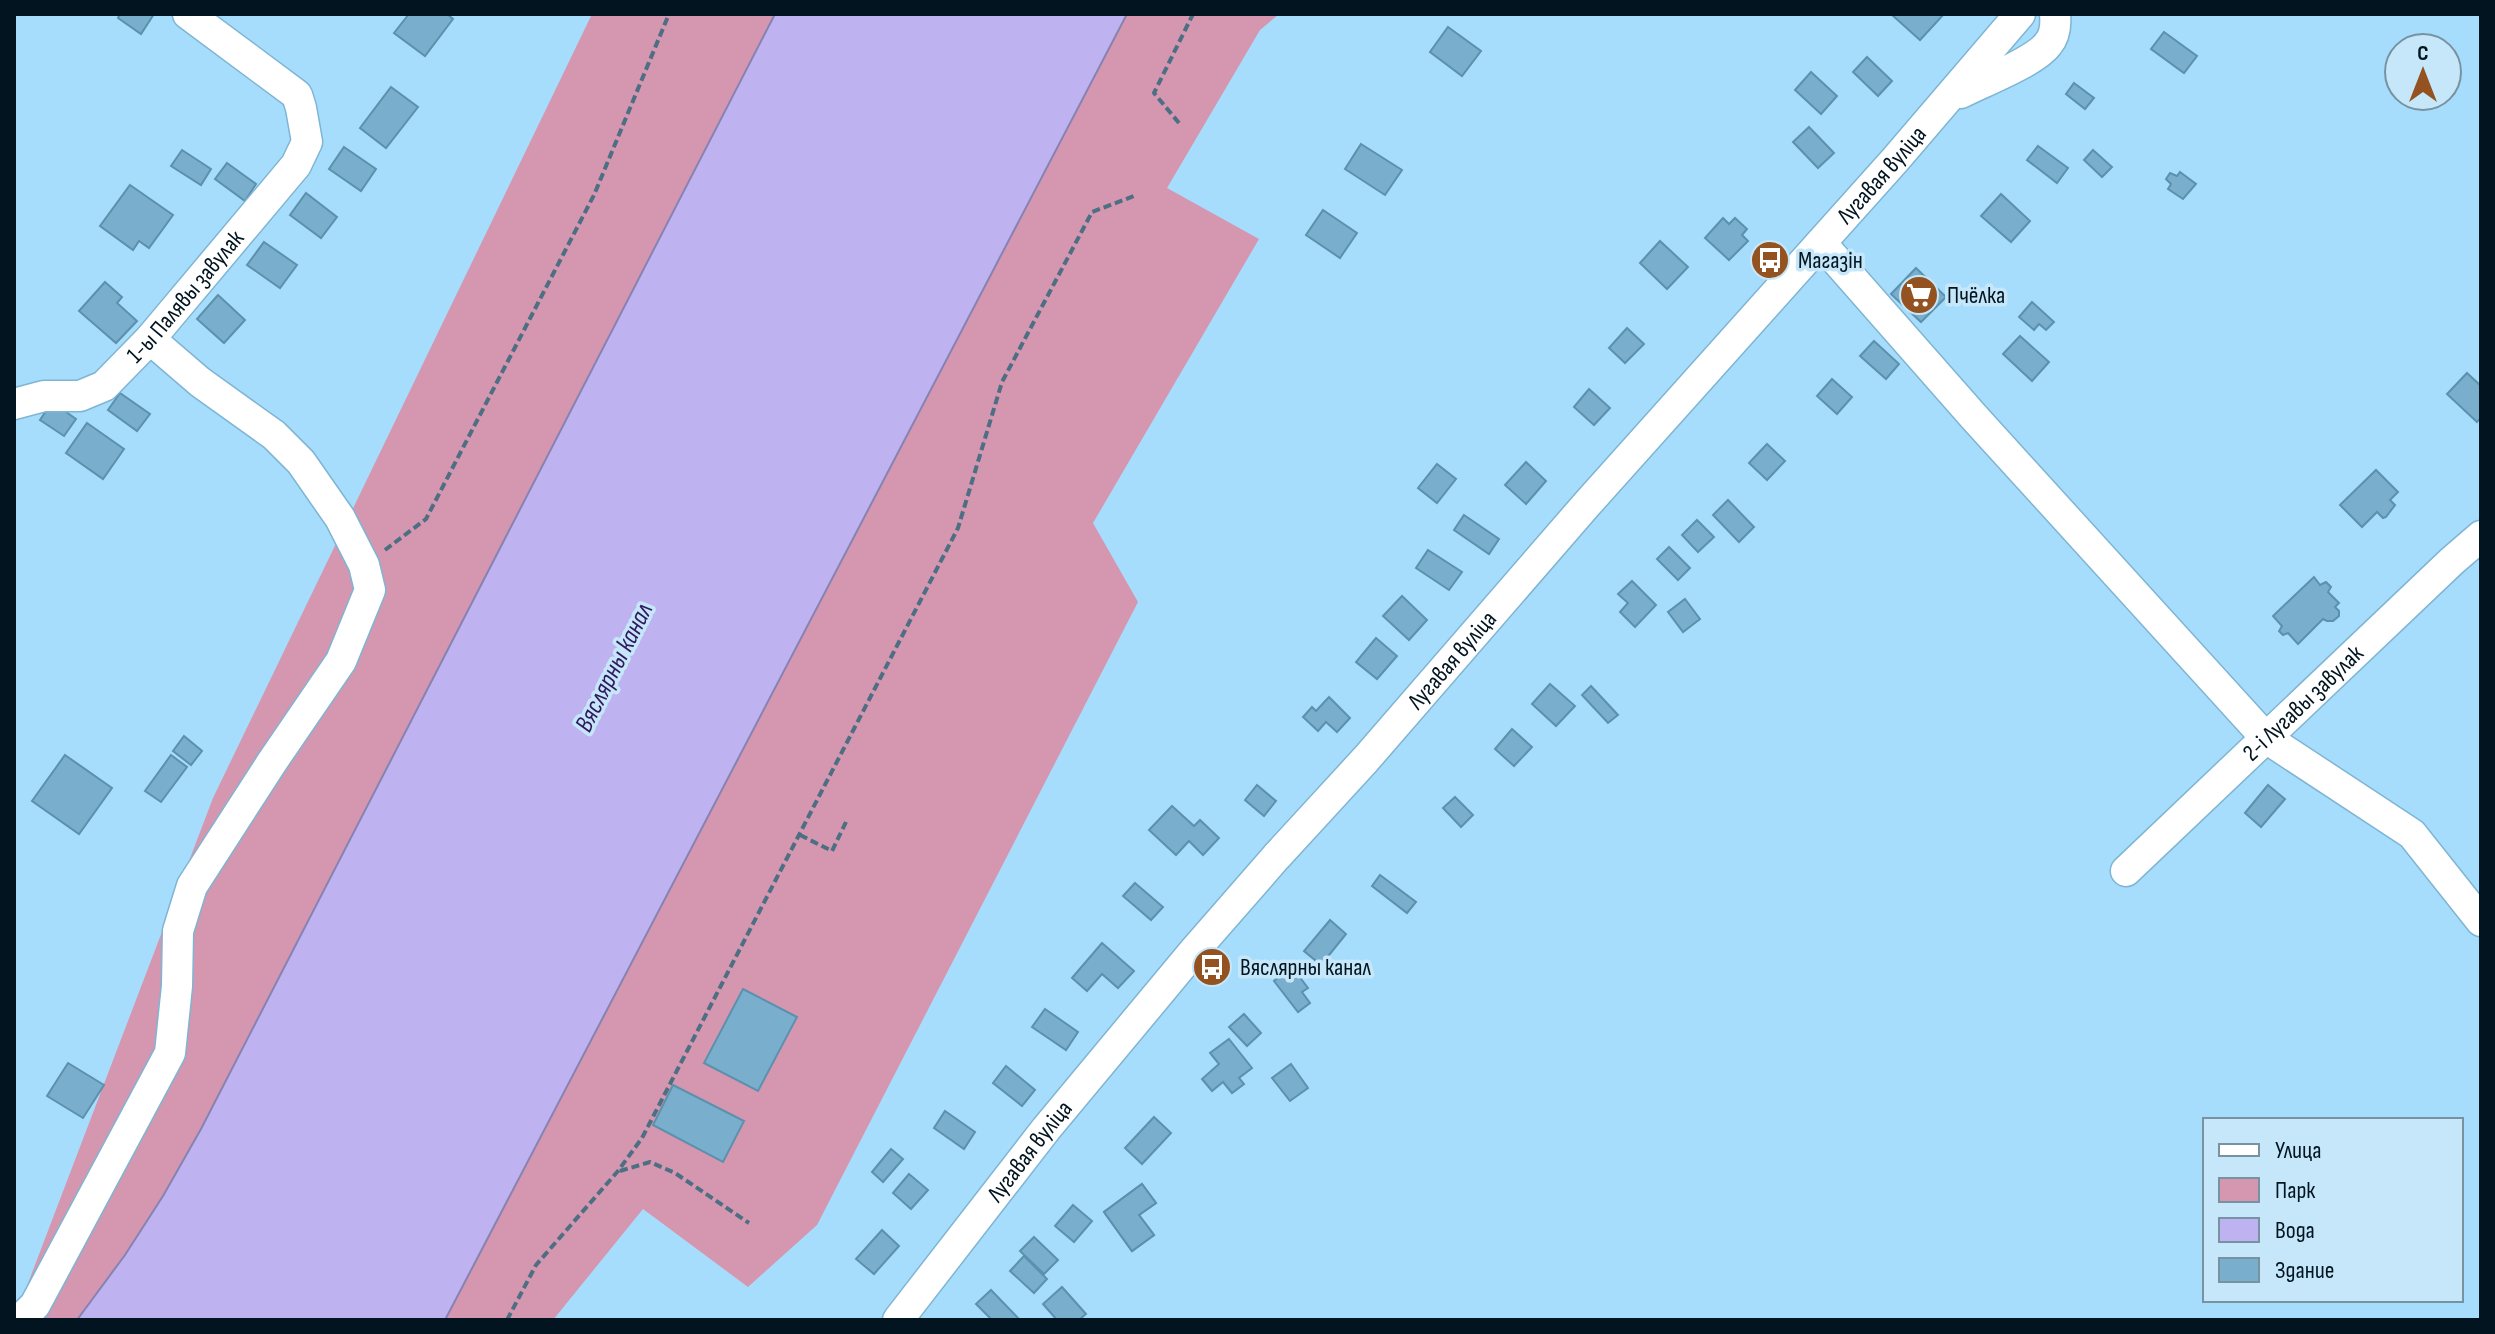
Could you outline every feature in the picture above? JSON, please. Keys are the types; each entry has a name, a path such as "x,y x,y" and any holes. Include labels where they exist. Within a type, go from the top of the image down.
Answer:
{"street":[{"name":"1-ы Палявы завулак","path":"14,404 44,396 80,396 104,386 150,339 296,165 307,142 297,95 188,14"},
{"name":"Лугавая вуліца","path":"898,1320 1046,1129 1194,951 2020,14"},
{"path":"1948,99 2032,57 2048,44 2055,30 2055,14"},
{"path":"1821,243 2266,738 2412,834 2481,921"},
{"path":"20,1320 35,1305 170,1053 177,986 178,931 192,886 341,661 370,590 364,565 340,518 301,462 274,435 200,382 150,339"},
{"name":"2-і Лугавы завулак","path":"2126,871 2481,536"}],"path":[{"path":"364,565 426,519 594,195 669,14"},
{"path":"1179,123 1154,93 1193,14"},
{"path":"507,1320 536,1265 618,1171 642,1138 958,528 1002,382 1092,212 1134,196"},
{"path":"800,835 832,851 846,822"},
{"path":"618,1171 650,1162 675,1173 749,1223"}],"green space":[{"path":"592,14 1279,14 1260,30 1167,188 1259,239 1093,523 1138,602 817,1225 748,1287 643,1209 553,1320 14,1320 213,798"}],"water":[{"path":"775,14 1127,14 445,1320 77,1320 125,1255 201,1129"}],"building":[{"path":"120,14 154,14 141,34 118,18"},
{"path":"409,14 447,14 453,19 425,56 394,33"},
{"path":"1891,14 1944,14 1920,40"},
{"path":"1448,27 1481,51 1462,76 1430,52"},
{"path":"2164,32 2197,56 2184,73 2151,49"},
{"path":"1867,57 1892,81 1878,96 1853,72"},
{"path":"1811,72 1837,96 1821,114 1795,90"},
{"path":"2074,83 2094,98 2085,109 2066,94"},
{"path":"391,87 418,107 386,148 360,128"},
{"path":"1809,127 1834,153 1818,168 1793,142"},
{"path":"1361,144 1402,170 1385,195 1345,169"},
{"path":"2038,146 2068,168 2057,183 2027,160"},
{"path":"344,147 376,169 361,191 329,169"},
{"path":"182,150 211,169 201,185 171,166"},
{"path":"2093,150 2112,167 2102,177 2084,160"},
{"path":"227,163 256,184 245,201 215,179"},
{"path":"2180,172 2196,184 2183,199 2168,189 2171,184 2166,179 2170,173 2177,176"},
{"path":"130,185 173,215 149,248 139,241 133,250 100,226"},
{"path":"306,193 337,217 321,238 290,215"},
{"path":"2001,194 2030,221 2011,242 1981,216"},
{"path":"1323,210 1357,233 1340,258 1306,235"},
{"path":"1723,218 1729,224 1735,218 1747,229 1742,235 1748,241 1729,260 1705,238"},
{"path":"1660,241 1688,267 1667,289 1640,263"},
{"path":"264,242 297,265 280,288 247,265"},
{"name":"Пчёлка","path":"1916,268 1946,297 1921,322 1891,294"},
{"path":"105,282 122,297 117,303 137,321 116,343 79,311"},
{"path":"218,295 245,320 224,343 197,319"},
{"path":"2032,302 2054,322 2046,330 2039,324 2034,330 2019,317"},
{"path":"1627,328 1644,344 1625,363 1609,348"},
{"path":"2020,336 2049,362 2032,381 2003,354"},
{"path":"1874,341 1899,364 1886,379 1860,356"},
{"path":"2467,373 2481,386 2481,417 2477,422 2447,394"},
{"path":"1832,379 1852,397 1837,414 1817,396"},
{"path":"1589,389 1610,408 1594,425 1574,407"},
{"path":"120,393 150,414 137,431 108,410"},
{"path":"52,402 76,419 64,436 40,420"},
{"path":"87,423 124,449 103,479 66,453"},
{"path":"1767,444 1785,461 1767,480 1749,463"},
{"path":"1526,462 1546,481 1526,504 1505,485"},
{"path":"1437,464 1456,479 1437,503 1418,488"},
{"path":"2376,470 2398,492 2390,500 2395,505 2386,517 2377,512 2362,527 2340,505"},
{"path":"1728,500 1754,527 1739,542 1713,515"},
{"path":"1464,515 1499,539 1489,554 1454,530"},
{"path":"1697,520 1714,537 1698,552 1682,535"},
{"path":"1669,547 1690,568 1678,580 1657,559"},
{"path":"1428,550 1462,572 1449,590 1416,568"},
{"path":"2314,577 2320,585 2326,582 2331,587 2328,592 2339,603 2335,607 2339,616 2333,621 2323,619 2298,644 2288,633 2283,635 2279,631 2282,626 2273,616"},
{"path":"1632,581 1656,605 1635,627 1620,612 1628,603 1618,594"},
{"path":"1402,596 1427,620 1409,640 1383,616"},
{"path":"1685,599 1700,619 1683,632 1668,612"},
{"path":"1376,638 1397,656 1377,679 1356,662"},
{"path":"1550,684 1575,706 1556,726 1532,704"},
{"path":"1591,686 1618,715 1608,723 1582,695"},
{"path":"1329,697 1350,718 1337,732 1326,722 1318,731 1303,717 1312,707 1316,711"},
{"path":"1512,729 1532,747 1514,766 1495,749"},
{"path":"184,736 202,751 191,765 173,751"},
{"path":"65,755 112,788 79,834 32,801"},
{"path":"171,755 187,767 161,802 145,791"},
{"path":"1257,785 1276,801 1264,816 1245,800"},
{"path":"2268,785 2285,799 2261,827 2245,813"},
{"path":"1455,797 1473,815 1461,827 1443,808"},
{"path":"1172,806 1194,826 1200,820 1219,838 1203,855 1189,841 1176,855 1149,830"},
{"path":"1380,875 1416,902 1407,913 1372,886"},
{"path":"1135,883 1163,907 1151,920 1123,896"},
{"path":"1330,920 1346,934 1321,965 1304,951"},
{"path":"1102,943 1134,971 1118,988 1102,974 1087,991 1072,978"},
{"path":"1292,967 1308,988 1302,992 1310,1003 1298,1012 1274,981"},
{"path":"743,989 797,1017 758,1091 704,1063"},
{"path":"1045,1009 1078,1032 1066,1050 1032,1027"},
{"path":"1244,1014 1261,1033 1247,1046 1229,1027"},
{"path":"1229,1039 1252,1068 1239,1078 1244,1084 1232,1093 1223,1082 1212,1091 1202,1079 1219,1064 1210,1053"},
{"path":"68,1063 104,1085 83,1118 47,1096"},
{"path":"1291,1064 1308,1088 1290,1101 1272,1078"},
{"path":"1006,1066 1035,1090 1022,1106 993,1083"},
{"path":"673,1085 744,1121 723,1162 653,1125"},
{"path":"945,1111 975,1132 964,1149 934,1128"},
{"path":"1154,1117 1171,1133 1142,1164 1125,1148"},
{"path":"891,1149 903,1159 883,1182 872,1172"},
{"path":"909,1174 928,1190 911,1209 893,1193"},
{"path":"1142,1184 1156,1203 1139,1215 1154,1235 1132,1251 1104,1212"},
{"path":"1142,1184 1156,1203 1139,1215 1154,1235 1132,1251 1104,1212"},
{"path":"1073,1205 1092,1221 1074,1242 1055,1226"},
{"path":"882,1230 899,1246 874,1274 856,1259"},
{"path":"1034,1237 1058,1260 1044,1274 1020,1251"},
{"path":"1024,1256 1047,1279 1034,1293 1010,1271"},
{"path":"1062,1287 1086,1314 1079,1320 1057,1320 1043,1304"},
{"path":"991,1290 1020,1320 992,1320 976,1304"}],"place":[{"name":"Магазін","path":"1770,260"},
{"name":"Пчёлка","path":"1919,295"},
{"name":"Вяслярны канал","path":"1212,967"}]}
